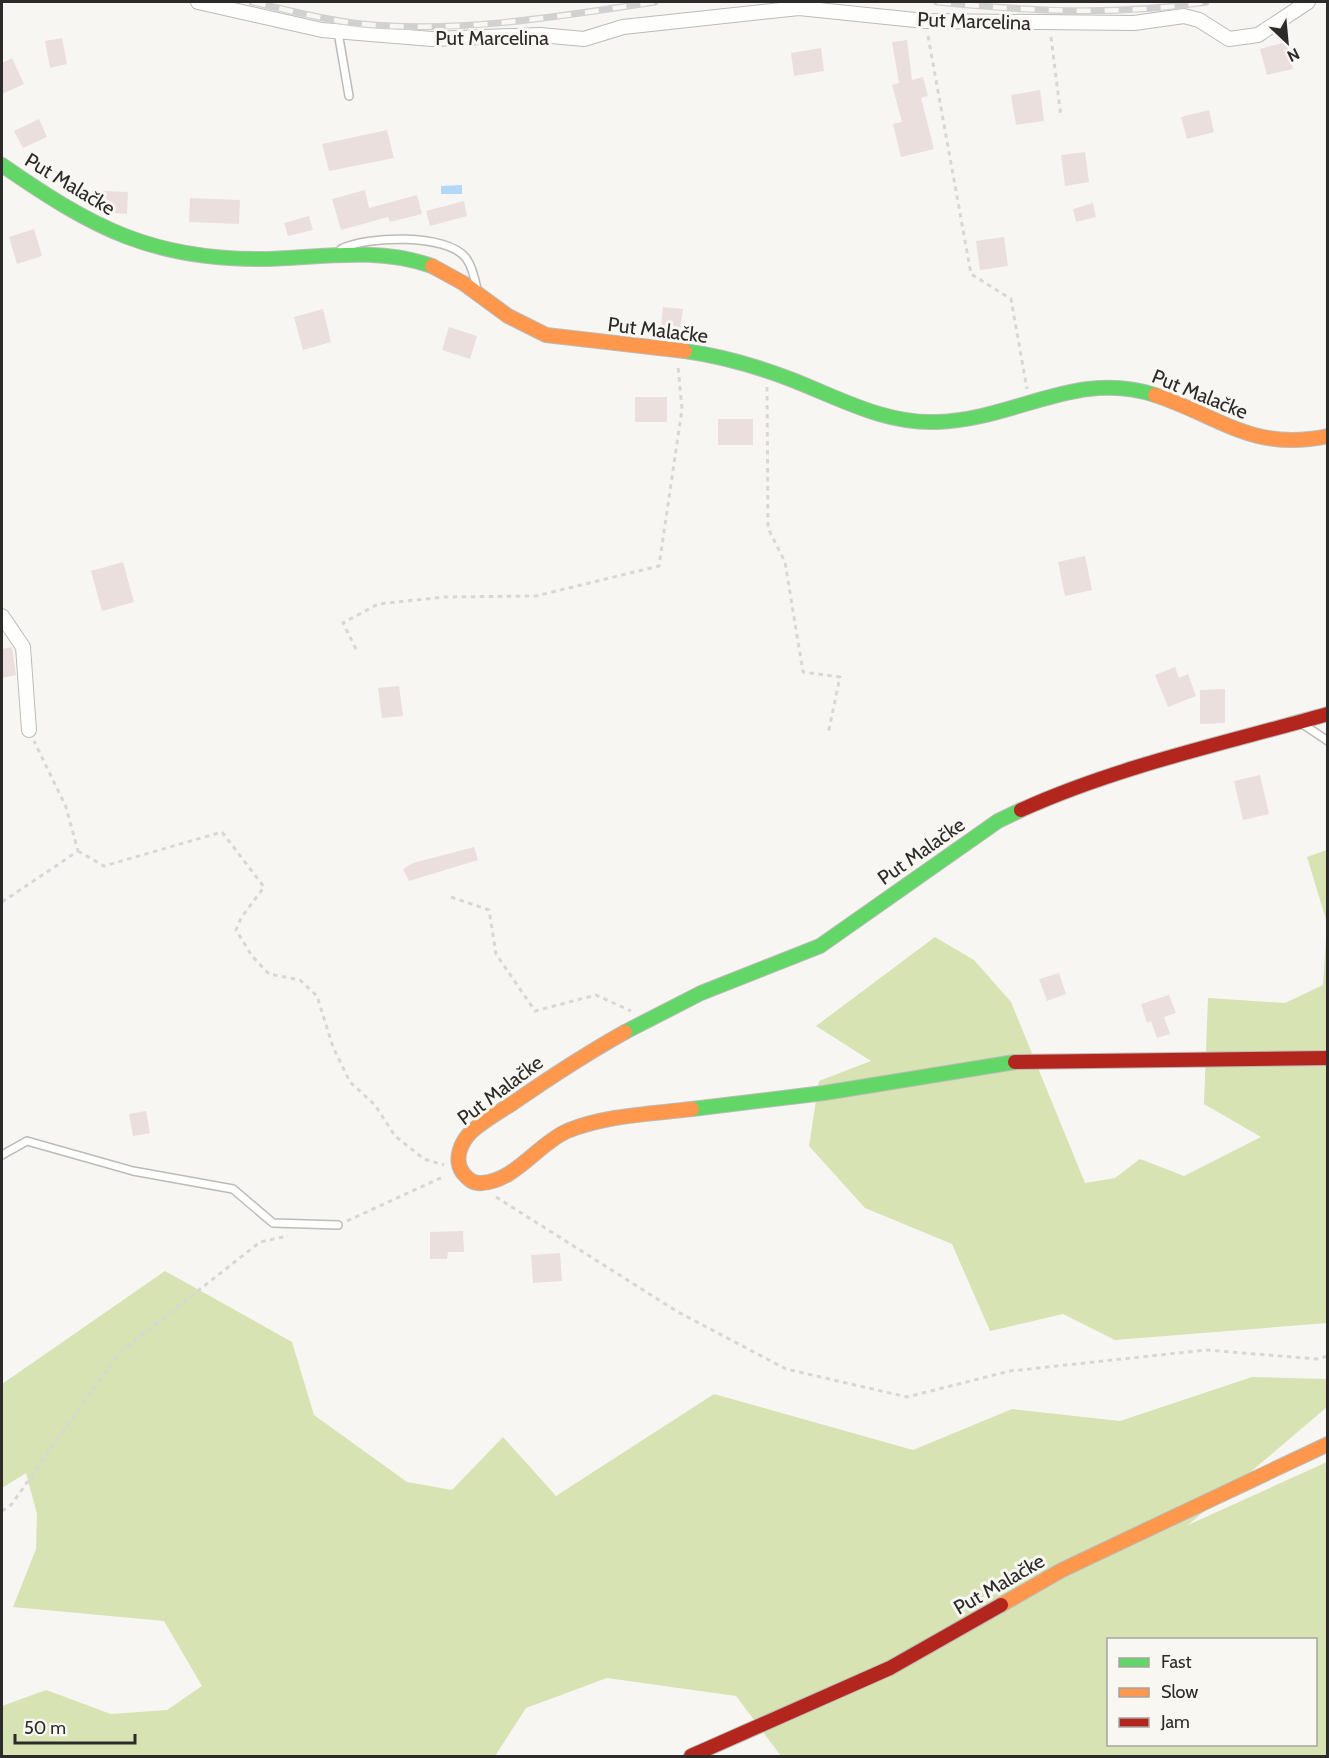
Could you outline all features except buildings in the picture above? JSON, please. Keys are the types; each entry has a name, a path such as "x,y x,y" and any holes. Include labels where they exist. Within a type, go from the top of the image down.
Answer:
{"main road":[{"name":"Put Malačke","path":"2,165 71,213 148,246 201,256 253,259 371,254 416,260 452,277 518,323 544,334 677,350 767,370 870,412 907,422 991,415 1081,388 1113,386 1145,391 1261,438 1292,441 1328,436"},
{"name":"Put Malačke","path":"460,1169 458,1159 460,1146 471,1132 568,1064 644,1021 711,989 820,946 998,820 1061,792 1143,766 1328,714"},
{"path":"460,1169 466,1178 474,1183 500,1178 558,1136 584,1125 608,1119 824,1093 1023,1061 1328,1059"},
{"name":"Put Malačke","path":"691,1756 890,1668 1062,1570 1328,1444"}],"street":[{"name":"Put Marcelina","path":"198,2 338,32 432,39 540,35 584,39 622,27 799,8 925,21 1049,24 1134,23 1184,16 1199,20 1229,39 1241,39 1258,35 1308,2"},
{"path":"2,616 23,647 29,730"}],"lane":[{"path":"338,32 349,96"},
{"path":"328,256 352,243 405,239 446,246 465,257 476,280 477,294"},
{"path":"1299,722 1328,741"},
{"path":"2,1155 27,1141 133,1171 233,1189 273,1223 338,1225"}],"path":[{"path":"925,21 971,274 1011,299 1029,403"},
{"path":"1049,24 1061,117"},
{"path":"356,649 343,623 378,604 444,597 536,596 659,566 682,409 677,350"},
{"path":"767,370 768,528 785,562 803,672 840,677 828,734"},
{"path":"29,730 66,807 78,851 104,866 222,832 264,887 241,918 236,930 252,956 269,974 300,980 317,996 333,1047 350,1082 375,1105 395,1136 424,1159 460,1169"},
{"path":"2,902 78,851"},
{"path":"451,897 489,910 496,954 535,1011 596,994 626,1008 644,1021"},
{"path":"338,1225 460,1169"},
{"path":"474,1183 678,1312 786,1369 907,1397 1010,1371 1206,1350 1317,1359 1328,1356"},
{"path":"2,1511 10,1505 120,1353 260,1242 294,1235"}],"green space":[{"path":"1327,850 1327,923 1307,857"},
{"path":"1327,923 1327,1323 1115,1340 1063,1314 990,1331 952,1244 865,1208 809,1146 819,1081 871,1061 816,1026 935,937 974,960 1011,1002 1085,1183 1115,1178 1140,1159 1184,1176 1261,1137 1204,1104 1208,998 1285,1003 1323,985"},
{"path":"165,1271 292,1342 314,1415 407,1482 452,1490 503,1437 556,1496 714,1394 913,1450 1012,1409 1120,1421 1252,1377 1327,1379 1327,1407 1188,1525 1327,1462 1327,1756 781,1756 736,1696 607,1678 526,1708 495,1756 2,1756 2,1706 46,1690 111,1714 167,1710 202,1686 164,1621 13,1607 36,1549 37,1514 26,1473 2,1488 2,1384"}],"water":[{"path":"462,185 462,194 441,194 441,186"}],"railway":[{"path":"252,2 343,21 409,27 515,21 655,2"},
{"path":"937,2 1072,11 1138,9 1206,2"}],"traffic: fast":[{"path":"2,165 66,207 96,223 157,247 227,258 268,259 371,255 412,260 432,266"},
{"path":"685,351 751,366 862,408 917,422 965,419 1046,398 1099,388 1127,389 1155,395"},
{"path":"625,1032 701,993 820,946 998,821 1021,810"},
{"path":"692,1109 824,1093 1015,1062"}],"traffic: slow":[{"path":"432,266 463,283 508,316 546,335 685,351"},
{"path":"1155,395 1238,430 1258,436 1302,440 1328,436"},
{"path":"625,1032 554,1075 471,1132 461,1146 458,1157 460,1168 465,1175 476,1183 494,1181 516,1169 556,1137 582,1126 629,1116 692,1109"},
{"path":"1001,1605 1062,1570 1328,1444"}],"traffic: jam":[{"path":"1021,810 1058,794 1134,768 1328,714"},
{"path":"1015,1062 1328,1058"},
{"path":"691,1756 890,1668 1001,1605"}]}
